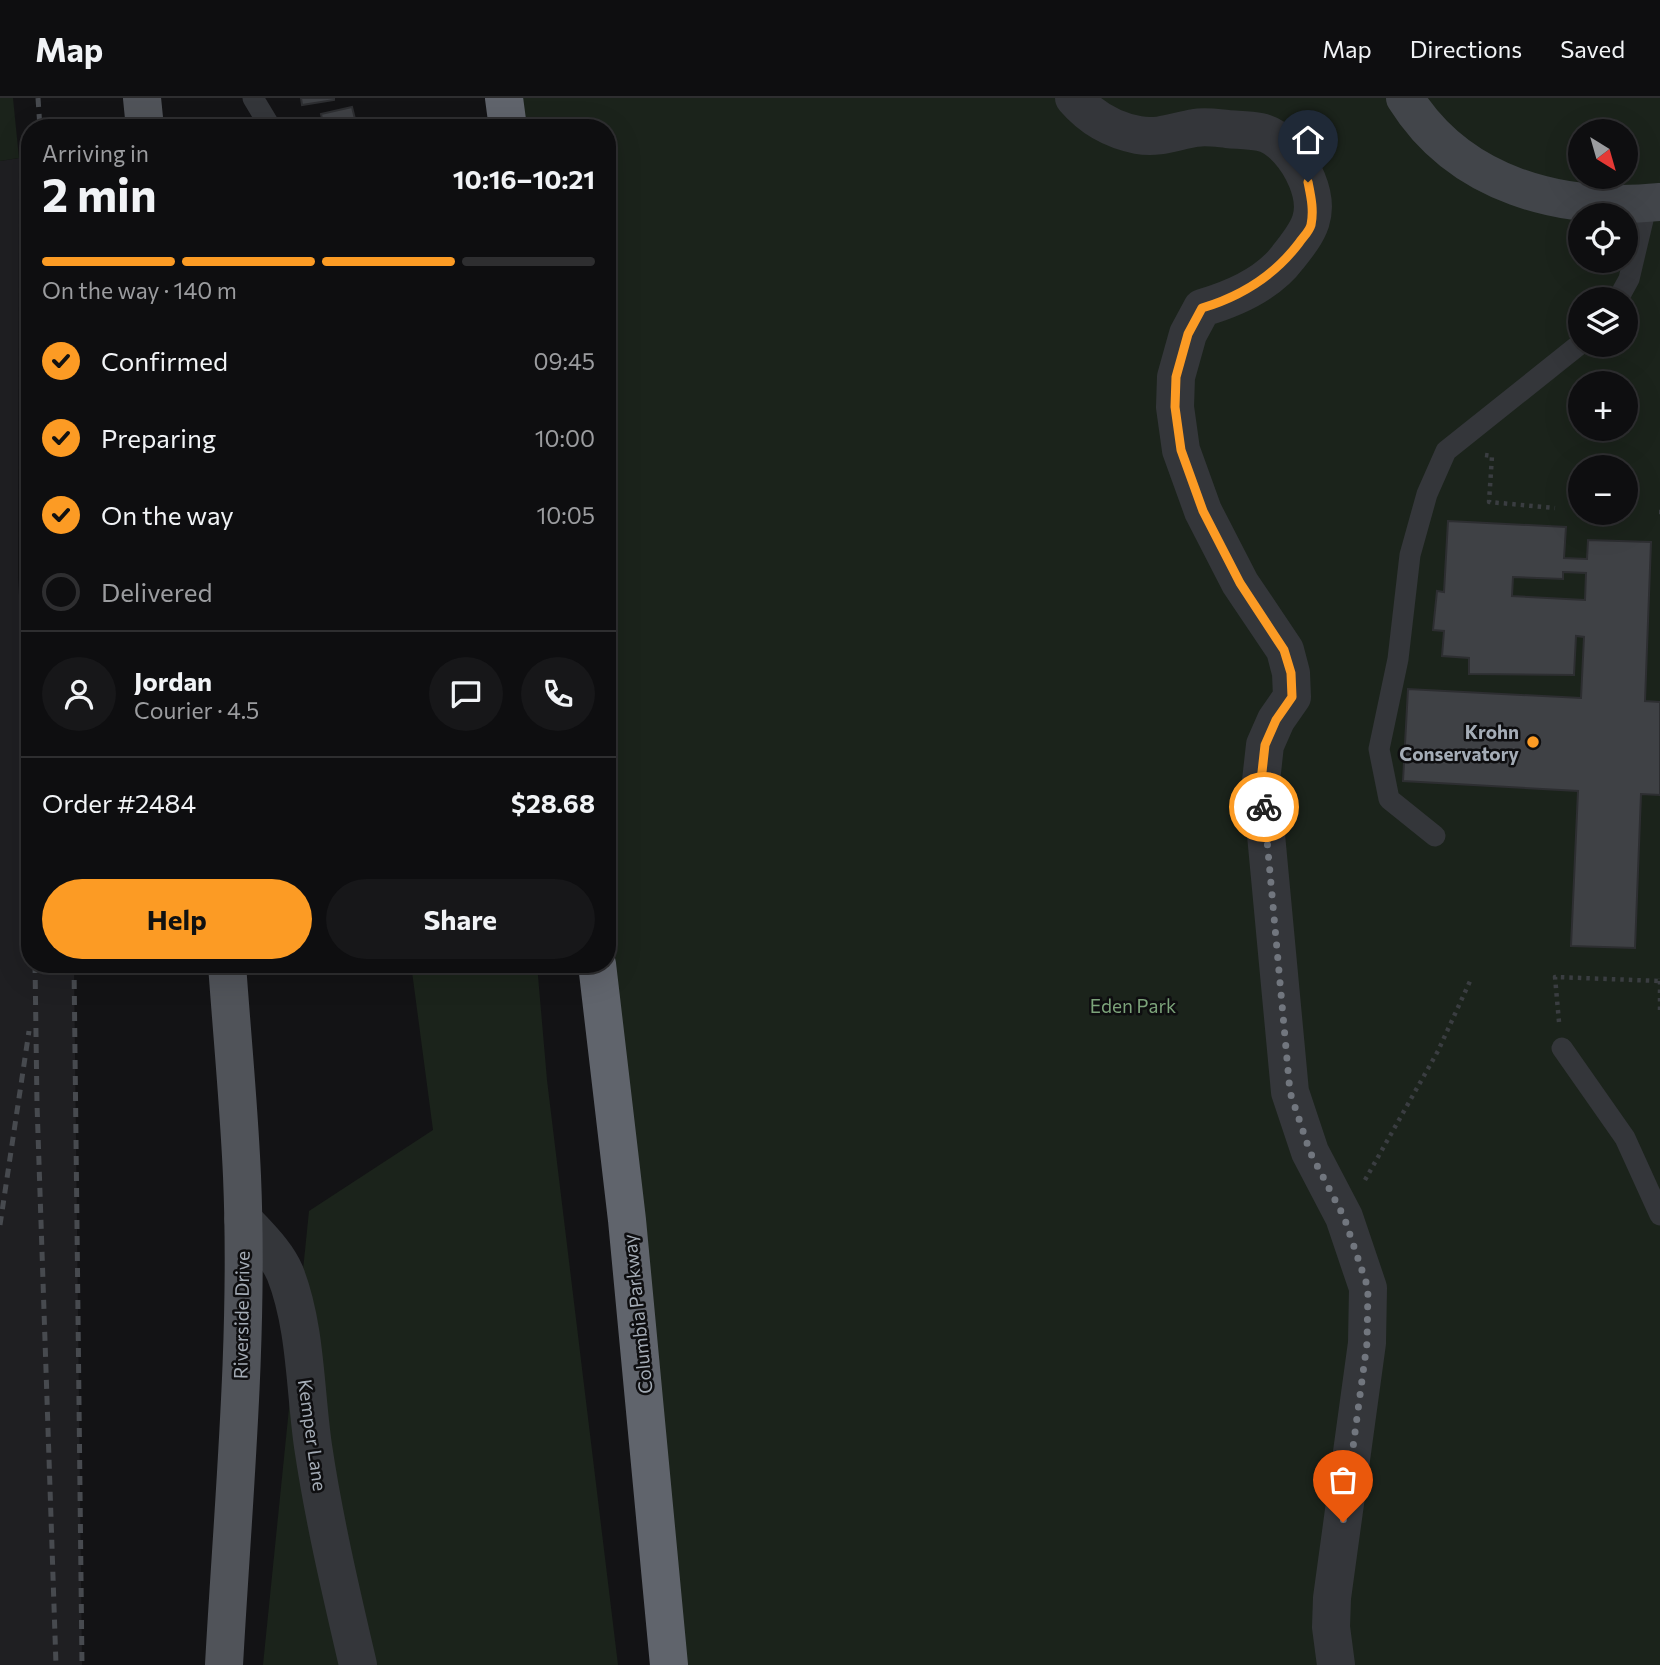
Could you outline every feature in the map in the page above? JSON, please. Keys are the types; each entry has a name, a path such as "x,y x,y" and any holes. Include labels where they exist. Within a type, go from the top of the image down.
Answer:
{"highway":[{"path":"504,98 507,119"},
{"name":"Columbia Parkway","path":"598,973 630,1247 669,1665"}],"main road":[{"path":"142,98 144,119"},
{"name":"Riverside Drive","path":"224,1665 242,1362 243,1219 228,973"}],"street":[{"path":"1074,98 1084,110 1111,128 1140,135 1170,135 1198,127 1262,132 1282,144 1298,161 1308,182 1313,205 1310,228 1286,261 1265,279 1228,300 1202,308 1188,334 1179,366 1175,407 1181,450 1203,511 1240,583 1284,650 1291,673 1292,697 1276,720 1265,745 1261,781 1290,1092 1310,1152 1344,1217 1368,1288 1367,1343 1332,1598 1331,1627 1336,1665"},
{"path":"1405,98 1416,115 1449,150 1488,176 1533,194 1579,201 1653,202"},
{"name":"Kemper Lane","path":"243,1219 273,1252 284,1271 291,1292 331,1550 358,1665"}],"lane":[{"path":"253,98 266,119"},
{"path":"1625,287 1653,202"},
{"path":"1435,836 1389,799 1379,749 1398,659 1410,555 1426,494 1446,451 1568,354"},
{"path":"1562,1048 1625,1138 1660,1215"}],"path":[{"path":"1446,451 1492,456 1489,502 1555,508"},
{"path":"1562,1048 1555,977 1660,979 1660,1011"},
{"path":"1344,1217 1438,1051 1471,979"}],"shaded area":[{"path":"19,158 21,973 74,973 82,1665 0,1665 0,161"}],"green space":[{"path":"0,98 13,98 19,158 0,161"},
{"name":"Eden Park","path":"504,98 1660,98 1660,1665 669,1665 608,973 616,973 616,119 507,119"},
{"path":"412,973 538,973 547,1080 618,1665 263,1665 309,1211 433,1130"}],"building":[{"path":"301,98 334,98 334,100 302,105"},
{"path":"352,107 355,119 322,119 321,114"},
{"name":"Krohn Conservatory","path":"1448,521 1566,527 1564,558 1587,559 1588,540 1651,542 1645,701 1660,702 1660,795 1641,794 1635,948 1571,946 1578,791 1403,781 1408,689 1581,698 1584,637 1576,636 1574,675 1469,674 1469,658 1442,656 1444,631 1433,630 1437,591 1444,592","holes":["1563,572 1586,573 1585,600 1512,596 1513,577 1563,579"]}],"railway":[{"path":"38,98 39,119"},
{"path":"35,973 56,1665"},
{"path":"74,973 82,1665"},
{"path":"0,1225 29,1031"}],"way so far":[{"path":"1264,807 1290,1092 1310,1152 1344,1217 1368,1288 1367,1343 1343,1522"}],"place":[{"name":"Krohn Conservatory","path":"1533,742"}],"route":[{"path":"1264,807 1261,781 1265,745 1276,720 1292,697 1291,673 1284,650 1240,583 1203,511 1181,450 1175,407 1176,377 1188,334 1202,308 1228,300 1265,279 1286,261 1310,228 1313,205 1308,182"}]}
